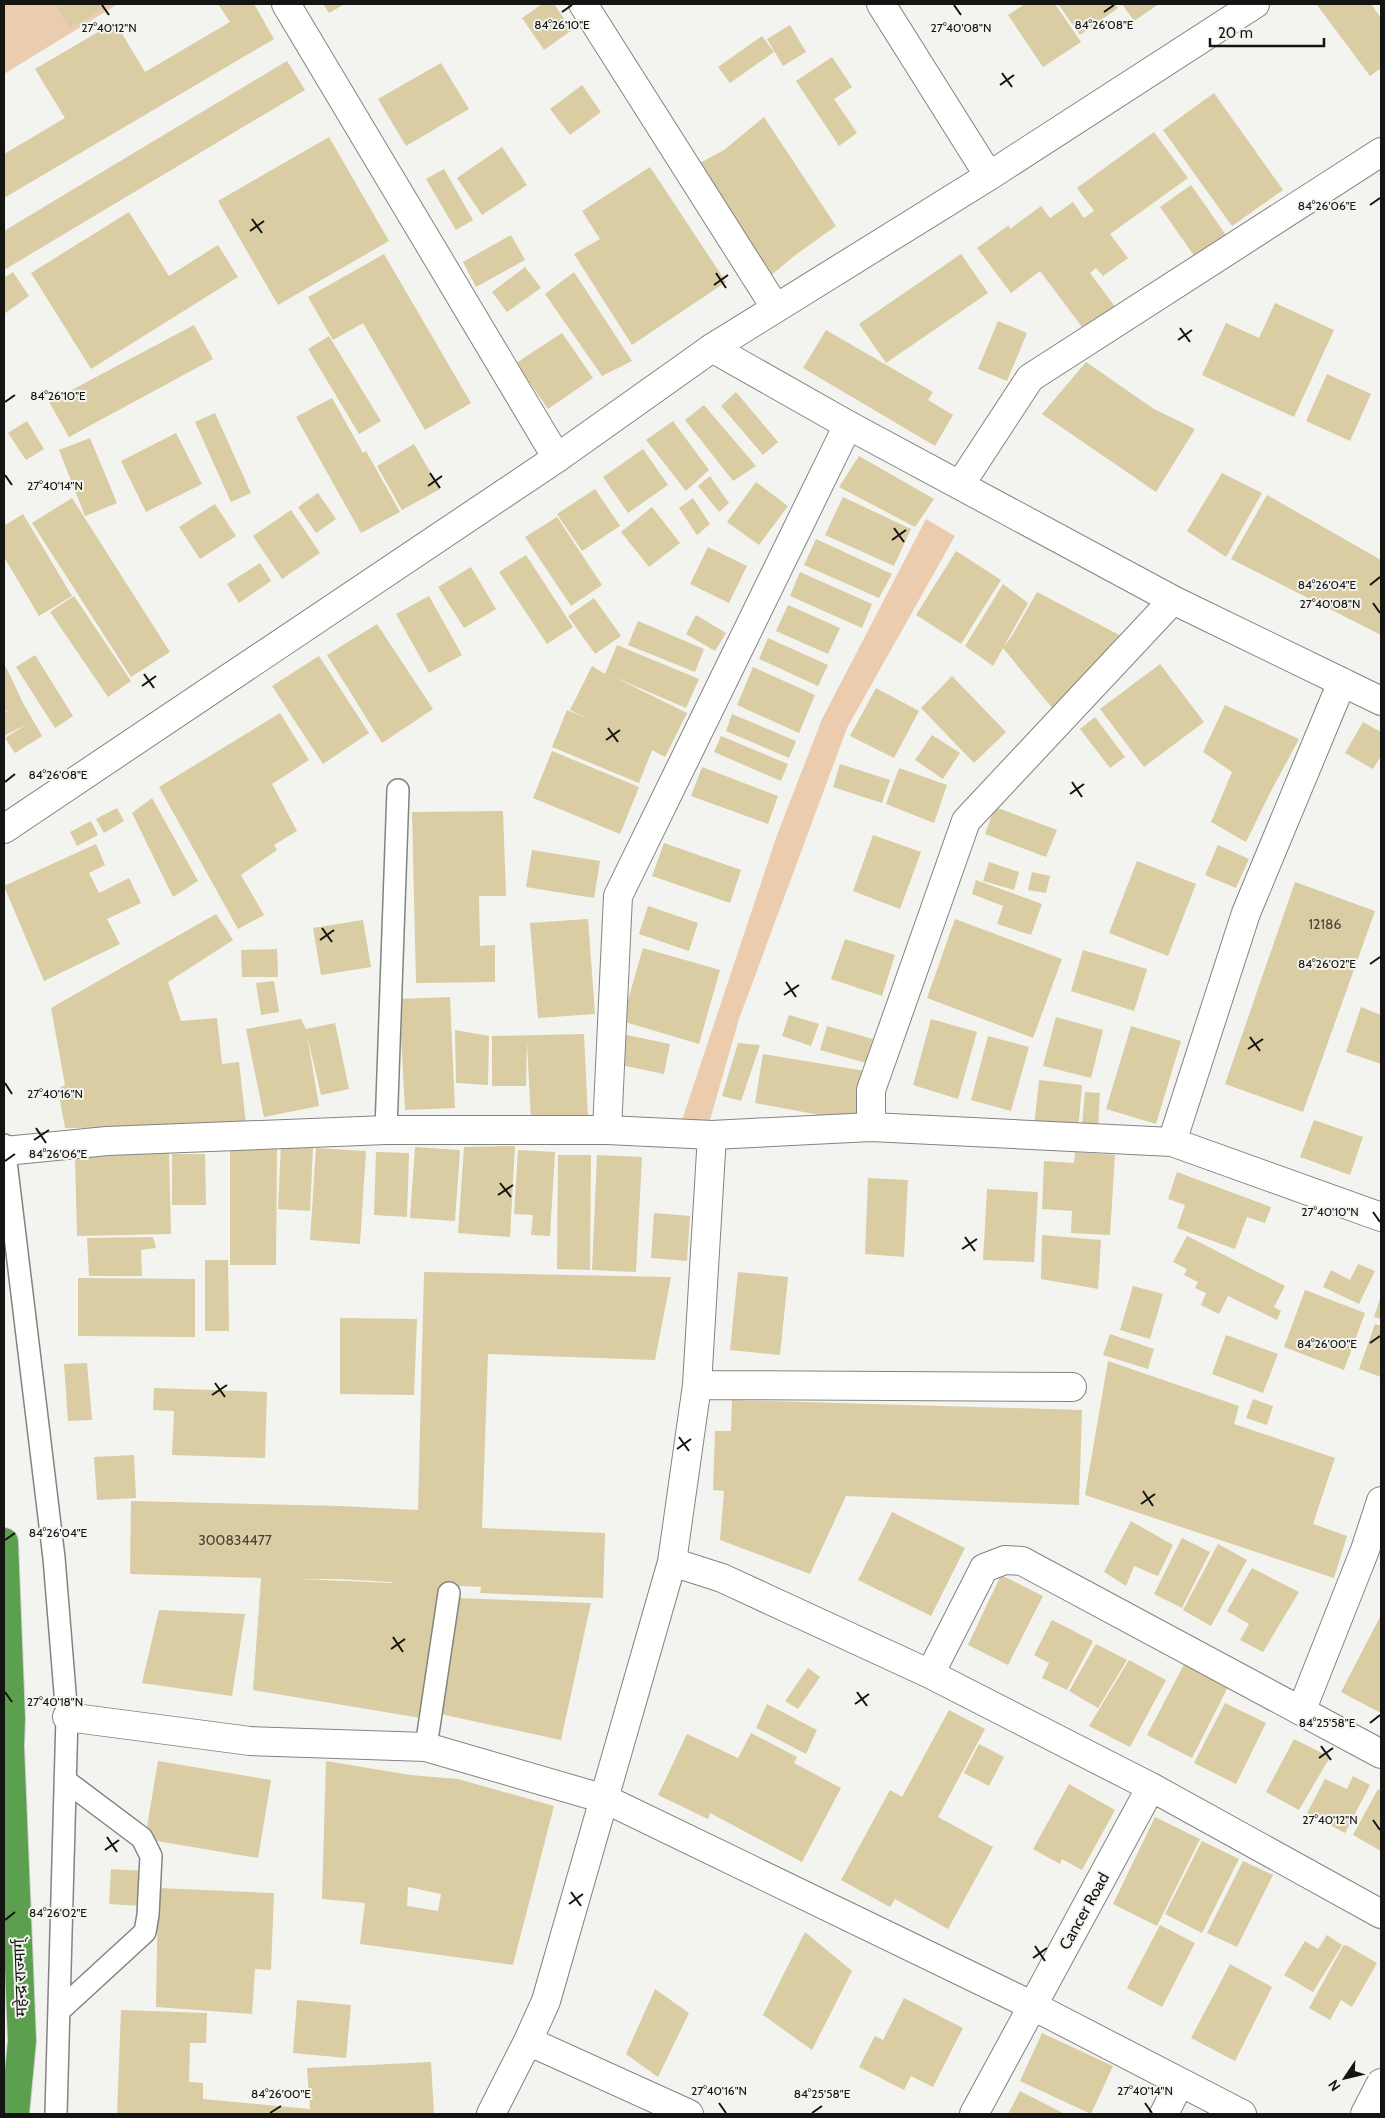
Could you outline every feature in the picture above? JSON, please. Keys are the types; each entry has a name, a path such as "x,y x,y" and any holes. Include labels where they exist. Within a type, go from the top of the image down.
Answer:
{"highway":[{"name":"महेन्द्र राज्मार्ग्","path":"4,1542 22,2041 14,2114"}],"street":[{"path":"286,4 557,458"},
{"path":"583,4 775,308"},
{"path":"881,4 989,176"},
{"path":"4,829 557,458 712,348 989,176 1255,4"},
{"path":"960,485 1030,378 1381,152"},
{"path":"712,348 848,425 1173,600 1381,700"},
{"path":"607,1130 618,896 848,425"},
{"path":"871,1127 871,1090 966,821 1173,600"},
{"path":"1172,1142 1246,914 1342,682"},
{"path":"4,1148 107,1141 386,1130 607,1130 712,1135 871,1127 1172,1142 1381,1217"},
{"path":"491,2114 546,2001 672,1562 697,1385 712,1135"},
{"path":"697,1385 1072,1387"},
{"path":"1302,1709 1366,1550 1381,1502"},
{"path":"930,1674 984,1568 1005,1560 1022,1562 1302,1709 1381,1754"},
{"path":"672,1562 722,1578 930,1674 1151,1787 1381,1914"},
{"path":"67,1717 250,1741 426,1747 605,1799 1033,2006 1242,2114"},
{"name":"Cancer Road","path":"974,2114 1151,1787"},
{"path":"528,2041 689,2114"},
{"path":"1164,2114 1180,2082"},
{"path":"1366,2114 1381,2083"}],"lane":[{"path":"386,1130 398,790"},
{"path":"4,1148 54,1558 67,1717 56,2114"},
{"path":"426,1747 449,1593"},
{"path":"59,2011 145,1932 148,1915 151,1856 142,1838 66,1781"}],"shaded area":[{"path":"4,4 118,4 4,74"},
{"path":"926,519 955,536 847,728 739,1019 708,1127 680,1126 777,835 822,719"}],"building":[{"path":"56,4 111,4 69,28"},
{"path":"218,4 254,4 274,39 4,198 4,154 65,118 35,69 115,22 145,72 230,22"},
{"path":"323,4 345,4 329,13"},
{"path":"542,4 554,4 572,30 544,50 522,18"},
{"path":"1025,4 1055,4 1081,42 1043,67 1008,15"},
{"path":"1058,4 1115,4 1118,8 1080,35"},
{"path":"1122,4 1159,4 1134,21"},
{"path":"1371,4 1381,18 1381,68 1370,76 1317,5"},
{"path":"790,25 806,52 783,66 767,39"},
{"path":"762,36 774,52 730,83 718,67"},
{"path":"832,57 852,87 834,99 857,133 839,146 796,81"},
{"path":"287,61 305,90 4,270 4,231"},
{"path":"441,63 469,109 406,146 378,99"},
{"path":"582,85 601,112 570,135 550,109"},
{"path":"1214,93 1283,190 1232,226 1163,130"},
{"path":"764,117 836,226 794,256 769,277 698,164 724,150"},
{"path":"1154,132 1188,178 1110,234 1128,258 1103,276 1096,268 1090,273 1116,308 1085,331 1040,271 1011,293 977,248 1009,225 1010,229 1041,206 1050,218 1073,202 1084,218 1094,211 1077,188"},
{"path":"329,137 389,241 278,305 218,201"},
{"path":"502,147 527,185 482,215 457,178"},
{"path":"650,167 726,282 632,345 574,254 600,239 582,211"},
{"path":"444,169 473,220 456,230 426,179"},
{"path":"1191,185 1228,238 1197,260 1160,207"},
{"path":"129,212 169,276 218,245 238,277 91,369 31,273"},
{"path":"511,235 525,260 476,287 463,262"},
{"path":"384,254 471,403 425,430 363,323 333,340 308,297"},
{"path":"961,254 988,293 886,363 859,324"},
{"path":"525,267 541,288 507,312 492,292"},
{"path":"13,272 29,296 4,314 4,278"},
{"path":"574,272 632,361 602,376 545,294"},
{"path":"1275,303 1334,330 1294,417 1202,375 1226,323 1259,338"},
{"path":"998,321 1027,333 1007,381 978,369"},
{"path":"194,325 213,359 69,437 49,402"},
{"path":"826,330 933,392 928,400 953,415 935,446 803,368"},
{"path":"562,333 593,378 548,409 516,363"},
{"path":"329,336 381,421 359,434 308,349"},
{"path":"1086,362 1154,409 1195,429 1156,492 1042,414"},
{"path":"1327,374 1371,394 1350,441 1306,421"},
{"path":"736,392 778,442 763,455 721,406"},
{"path":"332,398 363,453 366,451 400,512 361,533 296,417"},
{"path":"704,405 756,466 733,481 685,420"},
{"path":"215,413 251,493 231,502 195,422"},
{"path":"27,421 44,449 26,460 8,433"},
{"path":"673,421 709,470 686,491 646,440"},
{"path":"176,433 202,484 146,512 121,461"},
{"path":"90,438 117,503 85,516 59,450"},
{"path":"414,444 440,489 402,510 377,466"},
{"path":"643,449 668,485 628,513 603,477"},
{"path":"859,456 934,499 915,527 839,487"},
{"path":"1222,473 1262,493 1226,557 1187,531"},
{"path":"710,476 729,503 719,512 698,486"},
{"path":"756,482 788,506 759,545 727,522"},
{"path":"595,489 620,526 582,551 557,514"},
{"path":"318,493 336,519 316,533 298,507"},
{"path":"1267,495 1381,560 1381,635 1231,559"},
{"path":"843,497 911,529 894,566 825,535"},
{"path":"72,498 170,652 131,677 32,523"},
{"path":"693,498 710,524 697,535 679,508"},
{"path":"215,504 236,536 200,559 179,527"},
{"path":"652,507 680,543 649,567 621,532"},
{"path":"291,510 320,553 282,579 253,536"},
{"path":"23,514 72,596 39,616 4,557 4,526"},
{"path":"557,517 602,585 571,606 525,537"},
{"path":"816,539 892,574 879,598 804,565"},
{"path":"708,547 747,566 729,603 690,584"},
{"path":"956,551 1001,580 961,644 916,615"},
{"path":"526,555 573,627 547,644 499,572"},
{"path":"260,563 271,581 239,603 227,584"},
{"path":"471,567 496,609 464,628 438,587"},
{"path":"800,572 872,604 862,628 790,596"},
{"path":"1003,584 1028,603 993,666 965,646"},
{"path":"1037,592 1127,639 1057,714 1003,648"},
{"path":"74,596 131,681 108,697 50,612"},
{"path":"429,596 462,655 429,673 396,614"},
{"path":"594,598 621,636 595,654 568,616"},
{"path":"788,605 840,628 828,654 776,631"},
{"path":"696,615 726,633 715,651 686,634"},
{"path":"638,621 704,649 695,672 628,645"},
{"path":"377,624 433,709 382,743 327,655"},
{"path":"768,638 828,665 818,686 759,659"},
{"path":"617,645 699,679 686,708 614,677 687,713 665,757 652,750 639,783 552,747 567,710 589,719 570,710 592,666 605,674"},
{"path":"35,655 73,716 55,728 16,667"},
{"path":"319,656 369,733 323,764 272,686"},
{"path":"1160,664 1204,722 1144,767 1100,709"},
{"path":"6,667 23,703 42,736 15,753 5,738 27,724 4,736 4,713 12,708 4,712 4,668"},
{"path":"753,667 815,695 799,733 737,705"},
{"path":"952,676 1006,732 974,763 921,708"},
{"path":"876,688 919,711 894,758 850,736"},
{"path":"1225,705 1299,739 1246,842 1211,822 1232,772 1203,752"},
{"path":"280,713 309,760 272,784 297,831 274,845 277,850 241,875 264,915 238,929 159,787"},
{"path":"732,714 796,741 789,758 726,731"},
{"path":"1095,717 1125,757 1110,768 1080,729"},
{"path":"1363,722 1381,732 1381,756 1373,769 1345,753"},
{"path":"932,735 960,753 943,779 915,760"},
{"path":"721,736 788,764 781,781 714,752"},
{"path":"552,751 639,787 620,834 533,798"},
{"path":"840,764 890,780 882,803 833,787"},
{"path":"702,767 778,796 768,824 691,796"},
{"path":"899,768 947,785 934,823 886,804"},
{"path":"152,798 198,881 173,897 132,813"},
{"path":"995,807 1057,830 1046,857 985,834"},
{"path":"117,808 124,821 104,833 96,819"},
{"path":"503,811 506,896 479,896 480,946 495,945 495,982 416,983 412,812"},
{"path":"91,821 98,835 77,846 70,832"},
{"path":"873,835 921,852 900,909 853,891"},
{"path":"664,843 741,870 730,903 652,876"},
{"path":"96,844 105,865 89,873 99,893 129,878 141,903 107,919 120,944 44,981 4,886"},
{"path":"1218,845 1249,859 1236,888 1205,875"},
{"path":"532,850 600,861 594,898 526,887"},
{"path":"1137,861 1196,884 1168,956 1109,933"},
{"path":"989,862 1019,872 1014,890 983,881"},
{"path":"1032,872 1050,876 1046,893 1028,890"},
{"path":"976,880 1042,904 1031,935 997,924 1003,906 972,894"},
{"path":"1295,882 1375,911 1303,1112 1225,1084"},
{"path":"648,906 698,923 689,951 639,934"},
{"path":"216,914 233,940 168,982 181,1021 217,1018 222,1064 239,1062 246,1124 134,1128 65,1128 58,1089 65,1085 51,1008"},
{"path":"588,919 595,1014 538,1018 530,923"},
{"path":"955,919 1062,959 1033,1038 927,998"},
{"path":"363,920 371,967 321,975 313,928"},
{"path":"845,939 895,955 882,996 831,979"},
{"path":"643,948 720,970 699,1044 622,1021"},
{"path":"277,949 278,977 242,977 241,950"},
{"path":"1083,950 1147,969 1134,1011 1071,991"},
{"path":"274,981 279,1012 261,1015 256,983"},
{"path":"450,997 455,1108 405,1110 399,999"},
{"path":"1361,1007 1381,1015 1381,1064 1346,1052"},
{"path":"789,1015 819,1024 811,1046 782,1036"},
{"path":"1056,1017 1103,1030 1091,1078 1043,1066"},
{"path":"301,1019 306,1029 335,1023 349,1089 321,1095 307,1035 319,1106 264,1117 246,1029"},
{"path":"931,1019 977,1032 958,1099 913,1085"},
{"path":"827,1026 873,1039 866,1063 820,1050"},
{"path":"1131,1026 1181,1041 1156,1124 1106,1109"},
{"path":"455,1030 489,1036 488,1085 456,1083"},
{"path":"584,1034 588,1117 531,1120 527,1042 526,1086 492,1086 492,1036"},
{"path":"622,1034 670,1044 664,1074 616,1064"},
{"path":"988,1036 1029,1047 1011,1111 971,1100"},
{"path":"738,1043 760,1045 741,1101 722,1096"},
{"path":"763,1054 865,1071 857,1122 755,1103"},
{"path":"1039,1080 1082,1085 1078,1130 1034,1126"},
{"path":"1085,1092 1100,1093 1098,1128 1082,1126"},
{"path":"1314,1120 1363,1137 1350,1175 1300,1157"},
{"path":"281,1145 313,1147 310,1211 278,1209"},
{"path":"515,1146 510,1237 458,1233 464,1147"},
{"path":"230,1147 277,1147 276,1265 230,1265"},
{"path":"415,1147 460,1150 455,1221 410,1218"},
{"path":"316,1148 366,1151 360,1244 310,1240"},
{"path":"518,1150 555,1152 550,1236 531,1235 533,1215 514,1214"},
{"path":"376,1152 409,1153 407,1217 374,1215"},
{"path":"1075,1152 1115,1155 1110,1235 1071,1233 1072,1211 1042,1209 1044,1161 1074,1163"},
{"path":"169,1153 171,1234 77,1236 75,1156"},
{"path":"172,1154 205,1154 206,1205 172,1205"},
{"path":"558,1155 591,1155 590,1270 557,1269"},
{"path":"597,1155 642,1157 636,1272 592,1270"},
{"path":"1177,1172 1271,1207 1265,1223 1247,1217 1235,1249 1177,1228 1185,1205 1168,1199"},
{"path":"868,1178 908,1180 904,1257 865,1254"},
{"path":"987,1189 1038,1192 1034,1262 983,1260"},
{"path":"654,1213 690,1216 687,1261 651,1258"},
{"path":"1042,1235 1101,1240 1098,1289 1041,1279"},
{"path":"1187,1236 1285,1286 1274,1307 1281,1311 1277,1320 1228,1296 1219,1314 1201,1305 1206,1293 1195,1288 1198,1282 1184,1275 1187,1269 1173,1262"},
{"path":"153,1237 156,1248 141,1250 142,1276 89,1276 87,1238"},
{"path":"205,1260 228,1260 229,1331 205,1331"},
{"path":"1358,1264 1375,1271 1359,1304 1323,1287 1331,1270 1350,1280"},
{"path":"424,1272 671,1277 655,1360 488,1354 482,1528 605,1533 603,1598 480,1593 481,1587 443,1585 421,1718 253,1690 261,1578 130,1574 131,1501 341,1506 418,1510","holes":["300,1579 392,1582 392,1583"]},
{"path":"738,1272 788,1277 780,1355 730,1350"},
{"path":"78,1278 195,1279 195,1337 78,1336"},
{"path":"1133,1286 1163,1294 1150,1339 1120,1330"},
{"path":"1305,1290 1365,1313 1344,1370 1284,1347"},
{"path":"1381,1296 1381,1319 1374,1317"},
{"path":"340,1318 417,1319 414,1395 340,1394"},
{"path":"1375,1324 1381,1326 1381,1377 1359,1369"},
{"path":"1110,1334 1154,1349 1148,1369 1103,1355"},
{"path":"1226,1335 1278,1354 1263,1393 1212,1374"},
{"path":"1108,1361 1239,1406 1234,1424 1335,1458 1313,1524 1347,1536 1334,1578 1085,1495"},
{"path":"87,1363 92,1420 68,1421 64,1364"},
{"path":"154,1388 267,1392 265,1458 172,1455 174,1411 153,1410"},
{"path":"1253,1399 1273,1406 1267,1425 1246,1418"},
{"path":"732,1400 1082,1410 1079,1505 846,1496 810,1574 720,1540 724,1491 713,1490 715,1431 731,1431"},
{"path":"134,1455 136,1498 97,1500 94,1457"},
{"path":"892,1512 965,1548 931,1616 858,1580"},
{"path":"1131,1521 1173,1545 1158,1576 1134,1566 1126,1586 1104,1572"},
{"path":"1182,1538 1210,1552 1182,1608 1154,1594"},
{"path":"1218,1544 1247,1560 1211,1626 1183,1610"},
{"path":"1252,1568 1299,1592 1263,1652 1240,1640 1249,1624 1227,1611"},
{"path":"1001,1575 1043,1596 1008,1665 968,1645"},
{"path":"458,1598 591,1603 561,1740 440,1714"},
{"path":"159,1610 245,1614 232,1696 142,1683"},
{"path":"1381,1615 1381,1713 1341,1692"},
{"path":"1052,1620 1093,1641 1067,1690 1042,1678 1049,1663 1034,1655"},
{"path":"1096,1644 1127,1660 1098,1708 1069,1691"},
{"path":"1188,1657 1231,1681 1192,1758 1147,1735"},
{"path":"1129,1660 1166,1680 1130,1747 1089,1726"},
{"path":"808,1668 820,1677 798,1709 785,1701"},
{"path":"1225,1703 1266,1723 1236,1784 1194,1763"},
{"path":"767,1704 817,1730 806,1754 756,1728"},
{"path":"949,1710 985,1729 938,1817 993,1847 948,1929 895,1899 890,1907 841,1880 890,1790 902,1797"},
{"path":"751,1733 797,1757 794,1763 841,1788 802,1862 710,1813 708,1819 658,1795 687,1734 738,1758"},
{"path":"1294,1739 1330,1757 1299,1810 1266,1792"},
{"path":"979,1744 1004,1757 989,1786 964,1773"},
{"path":"158,1761 271,1780 258,1858 145,1839"},
{"path":"326,1761 410,1775 458,1779 554,1806 513,1965 360,1944 365,1903 322,1899","holes":["408,1887 441,1894 438,1911 407,1906"]},
{"path":"1353,1776 1370,1785 1345,1833 1307,1813 1325,1779 1347,1789"},
{"path":"1069,1784 1115,1810 1082,1870 1062,1859 1060,1864 1033,1849"},
{"path":"1378,1789 1381,1791 1381,1851 1353,1835"},
{"path":"1155,1817 1200,1839 1157,1926 1113,1904"},
{"path":"1202,1841 1239,1859 1202,1933 1165,1914"},
{"path":"1243,1861 1273,1875 1237,1947 1207,1933"},
{"path":"111,1869 145,1871 143,1906 109,1904"},
{"path":"158,1888 274,1893 271,1970 255,1969 252,2014 156,2007"},
{"path":"1160,1925 1195,1943 1162,2007 1127,1988"},
{"path":"805,1932 852,1971 812,2050 763,2015"},
{"path":"1327,1935 1342,1945 1313,1992 1284,1975 1305,1941 1318,1949"},
{"path":"1346,1945 1377,1963 1352,2007 1341,2000 1330,2020 1309,2008 1343,1946"},
{"path":"1230,1964 1272,1987 1235,2061 1191,2038"},
{"path":"655,1989 689,2013 658,2077 626,2054"},
{"path":"904,1998 963,2028 933,2087 911,2076 904,2090 859,2067 875,2036 883,2040"},
{"path":"297,2000 351,2005 346,2058 293,2053"},
{"path":"121,2010 207,2013 206,2043 190,2043 189,2082 203,2083 203,2099 310,2109 307,2068 431,2062 434,2114 117,2114"},
{"path":"1042,2033 1113,2066 1091,2114 1020,2081"},
{"path":"1020,2091 1065,2114 1008,2114"}]}
